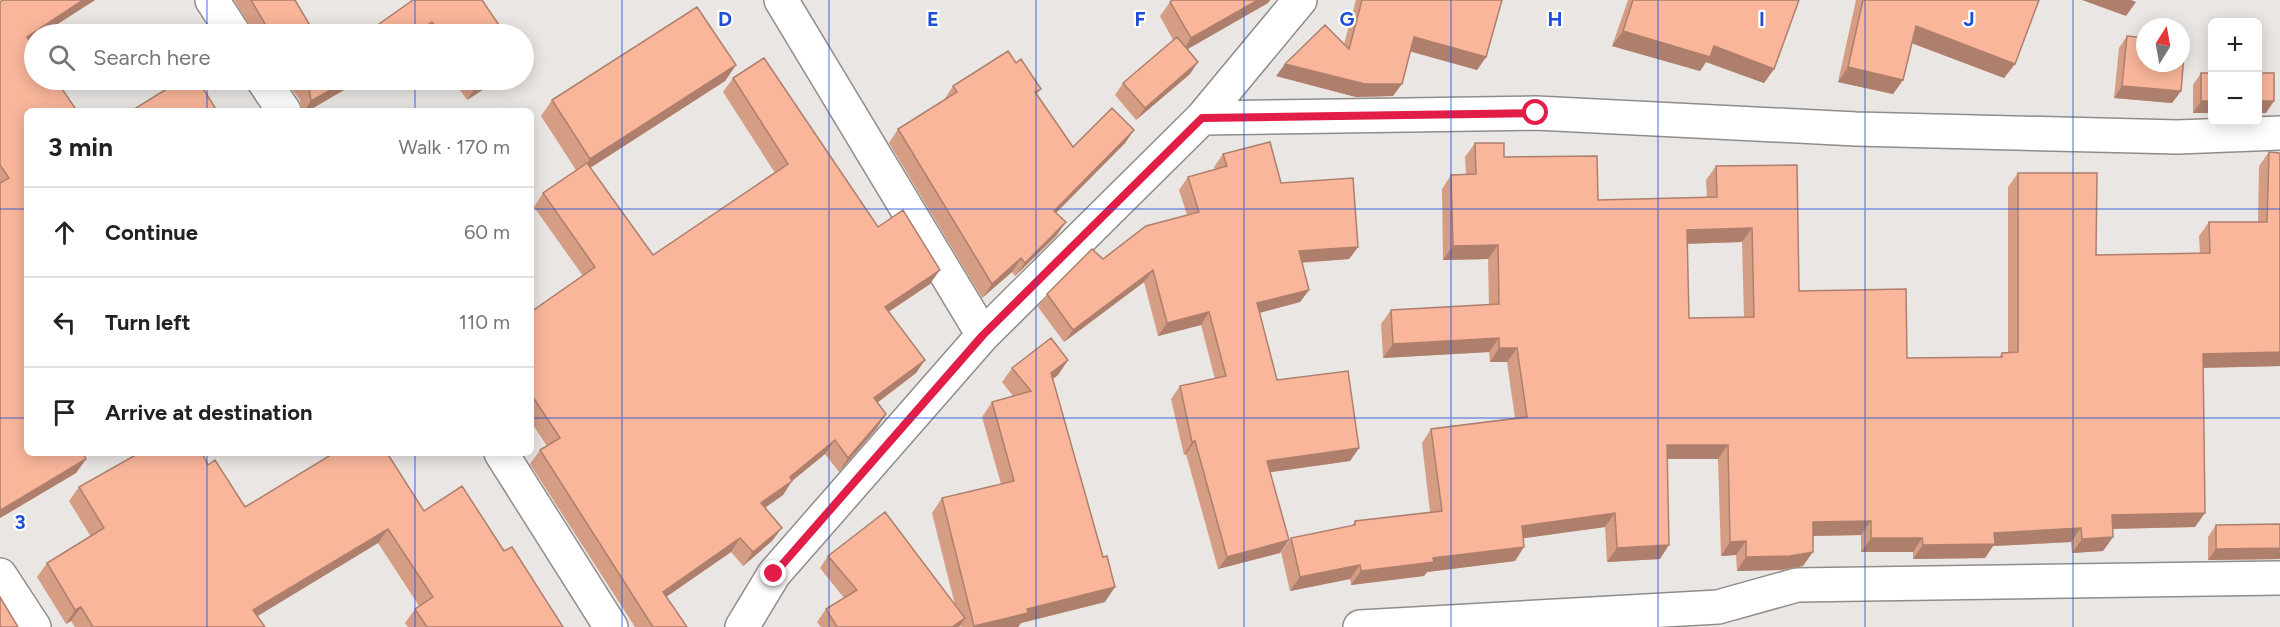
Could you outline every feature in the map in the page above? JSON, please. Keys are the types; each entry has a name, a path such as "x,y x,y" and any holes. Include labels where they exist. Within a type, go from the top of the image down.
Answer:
{"street":[{"path":"212,0 228,24"},
{"path":"781,0 983,335"},
{"path":"742,627 774,574 983,335 1202,118 1300,0"},
{"path":"270,90 282,108"},
{"path":"1202,118 1536,113 1856,129 2178,137 2280,133"},
{"path":"503,456 611,627"},
{"path":"0,575 34,627"},
{"path":"1360,627 1718,617 1797,585 2280,578"}],"building":[{"path":"3,0 83,0 47,24 24,24 24,90 63,90 75,108 24,108 24,456 84,456 86,459 1,510 0,183 9,178 0,165 0,2"},
{"path":"251,0 295,0 309,24 265,24"},
{"path":"413,0 482,0 498,24 434,24 432,22 429,24 379,24"},
{"path":"1173,0 1258,0 1191,38 1170,2"},
{"path":"1362,0 1502,0 1486,57 1414,37 1402,84 1365,84 1285,64 1325,25 1349,49"},
{"path":"1633,0 1799,0 1774,69 1714,46 1710,57 1623,31"},
{"path":"1863,0 2039,0 2015,64 1916,26 1903,80 1848,67"},
{"path":"697,7 736,65 590,159 552,100"},
{"path":"2127,36 2136,37 2136,72 2183,72 2181,91 2122,86"},
{"path":"1177,37 1198,62 1145,108 1123,83"},
{"path":"1008,51 1016,63 1021,59 1041,89 1035,92 1073,147 1112,108 1134,130 1054,211 1066,222 1025,263 1021,258 992,284 898,129 957,92 953,86"},
{"path":"764,58 878,227 903,210 940,270 885,307 925,360 874,398 886,414 848,458 835,440 790,477 792,481 761,503 782,528 753,552 740,538 663,592 687,627 653,627 540,450 560,438 534,399 534,310 595,267 543,193 587,163 653,255 788,164 733,78"},
{"path":"2201,73 2208,73 2208,101 2201,101"},
{"path":"2262,73 2274,73 2274,101 2262,101"},
{"path":"165,90 204,90 215,108 136,108"},
{"path":"309,90 330,90 311,101"},
{"path":"1270,142 1281,183 1353,178 1358,247 1299,251 1309,290 1257,303 1277,380 1348,371 1359,448 1267,461 1289,540 1227,557 1195,441 1192,442 1180,386 1226,376 1209,312 1167,323 1153,270 1073,330 1047,294 1092,249 1103,259 1146,226 1199,212 1188,177 1227,166 1223,154"},
{"path":"1475,143 1504,143 1504,157 1597,156 1598,200 1717,197 1716,166 1797,165 1799,291 1906,289 1907,358 2002,357 2002,353 2018,352 2018,173 2097,173 2096,255 2210,253 2209,222 2267,222 2269,152 2280,153 2280,352 2203,354 2205,513 2112,515 2113,537 2082,539 2081,528 1994,533 1995,544 1923,545 1922,538 1871,538 1871,521 1813,522 1813,552 1790,556 1746,557 1746,541 1730,542 1728,445 1667,445 1669,545 1617,548 1615,513 1522,526 1524,547 1433,558 1434,562 1361,571 1360,565 1300,577 1291,538 1355,525 1355,521 1442,511 1431,429 1527,417 1517,348 1499,348 1499,338 1393,344 1391,310 1499,304 1498,245 1453,246 1451,175 1476,174","holes":["1752,228 1754,317 1689,318 1687,230"]},
{"path":"1051,338 1068,360 1051,373 1103,557 1107,556 1115,587 1027,609 1028,613 974,626 942,498 1014,481 992,402 1031,391 1012,368"},
{"path":"134,456 204,456 208,465 215,460 245,507 329,456 389,456 424,511 462,486 504,551 512,547 563,627 427,627 415,609 433,597 388,529 253,610 265,627 93,627 81,607 75,610 47,563 104,528 79,487"},
{"path":"885,512 965,618 952,627 837,627 826,609 857,590 828,556"},
{"path":"2280,524 2280,548 2216,549 2216,525"},
{"path":"0,597 18,627 0,627"}],"route":[{"path":"774,574 983,335 1202,118 1536,113"}]}
